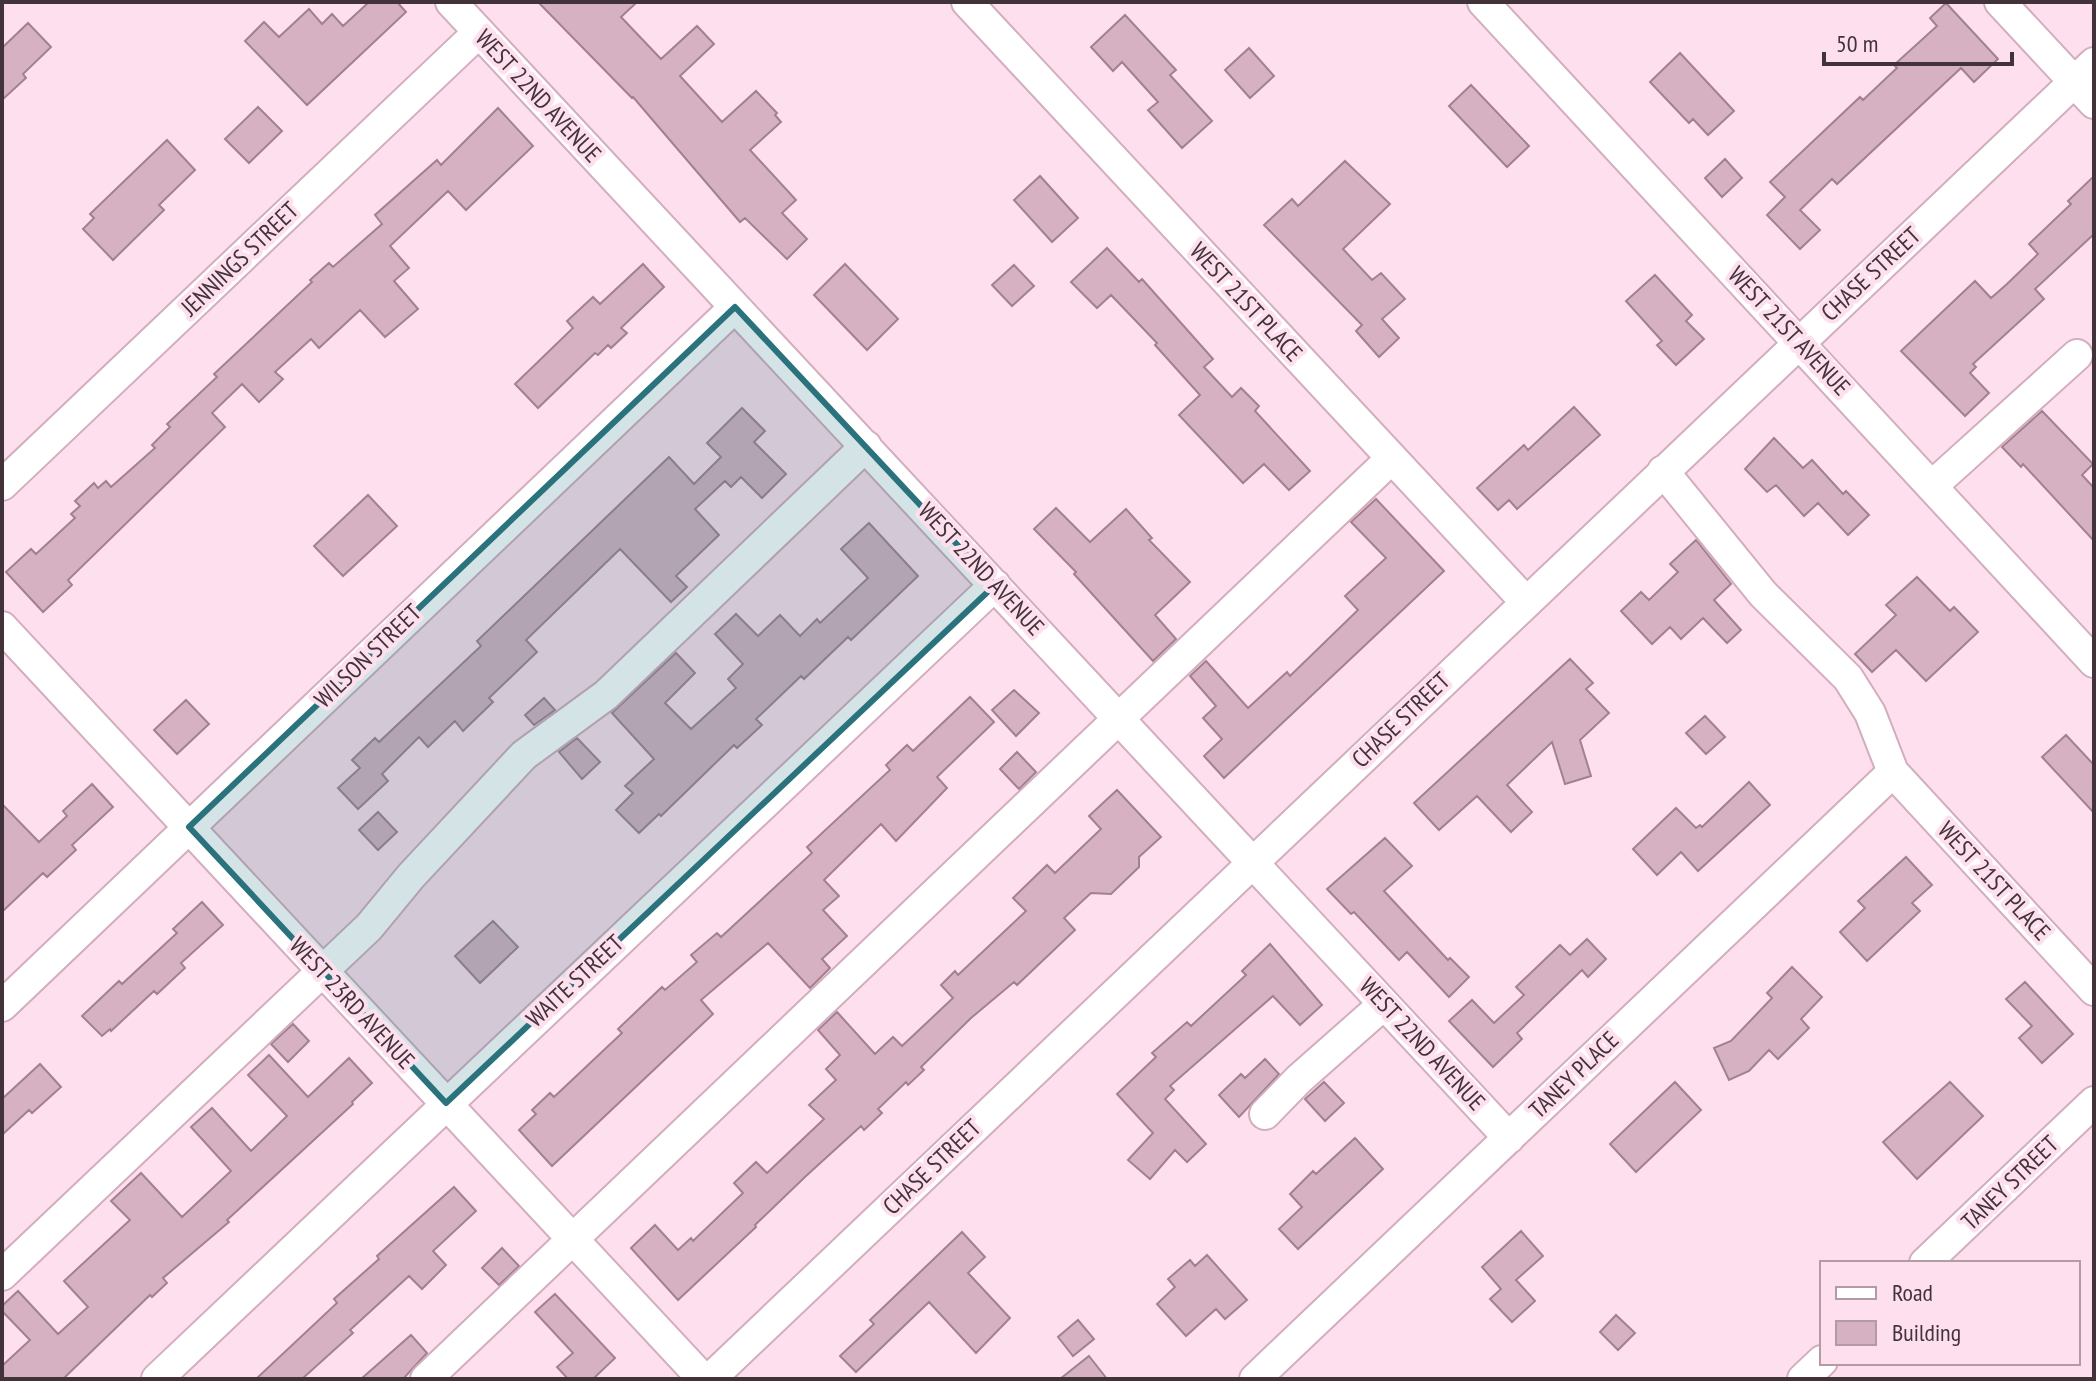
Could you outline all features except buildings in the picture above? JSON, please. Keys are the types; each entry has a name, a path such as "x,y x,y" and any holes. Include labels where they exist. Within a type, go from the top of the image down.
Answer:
{"street":[{"name":"WEST 22ND AVENUE","path":"451,2 1509,1138"},
{"name":"WEST 21ST PLACE","path":"967,2 1526,602"},
{"name":"WEST 21ST AVENUE","path":"1483,2 2094,662"},
{"path":"2000,2 2087,83"},
{"name":"JENNINGS STREET","path":"2,485 479,32"},
{"name":"CHASE STREET","path":"710,1379 1799,341 2087,83"},
{"name":"WILSON STREET","path":"2,1006 735,307"},
{"path":"1932,486 2077,355"},
{"path":"2,1275 369,927 411,876 524,755 606,695 866,446"},
{"path":"426,1379 1392,458"},
{"path":"1663,471 1763,594 1848,678 1870,713 1893,772"},
{"name":"WAITE STREET","path":"157,1379 995,585"},
{"name":"WEST 23RD AVENUE","path":"2,627 703,1379"},
{"name":"WEST 21ST PLACE","path":"1893,772 2094,990"},
{"name":"TANEY PLACE","path":"1255,1379 1893,772"},
{"path":"1265,1114 1310,1069 1384,1004"},
{"name":"TANEY STREET","path":"1927,1261 2094,1102"},
{"path":"1803,1379 1820,1363"}],"highlighted area":[{"path":"735,307 995,585 446,1103 189,827"}]}
